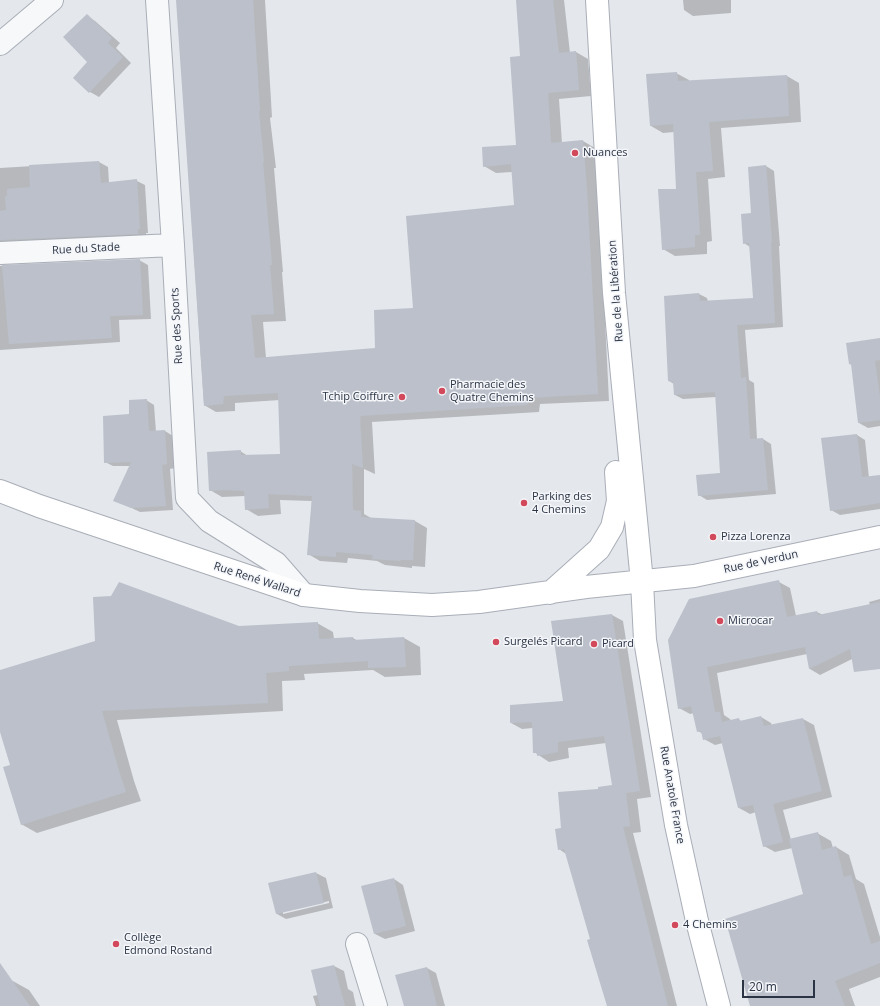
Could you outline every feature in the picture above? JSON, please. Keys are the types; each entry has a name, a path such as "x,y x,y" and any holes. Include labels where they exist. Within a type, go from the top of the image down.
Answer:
{"main road":[{"name":"Rue de la Libération","path":"597,0 614,293 642,582"},
{"path":"550,593 599,549 612,527 618,501 616,472 626,424"},
{"name":"Rue René Wallard","path":"0,491 39,506 304,595 360,601 432,604 479,602 586,587 642,582"},
{"name":"Rue de Verdun","path":"642,582 694,576 880,537"},
{"name":"Rue Anatole France","path":"642,582 645,640 676,824 697,921 719,1006"}],"street":[{"path":"0,44 52,0"},
{"name":"Rue des Sports","path":"157,0 173,244 187,498 209,521 276,563 304,595"},
{"name":"Rue du Stade","path":"0,253 173,244"},
{"path":"357,944 376,1006"}],"building":[{"path":"176,0 253,0 259,111 272,265 270,265 274,314 251,315 255,358 375,348 374,310 413,308 406,216 514,205 511,164 483,167 482,147 516,145 510,57 520,56 516,0 553,0 559,53 576,51 579,90 548,93 551,143 583,140 598,394 528,398 527,405 360,416 363,468 352,464 353,510 361,511 361,517 415,520 413,560 400,561 372,559 373,555 336,552 336,557 307,555 312,496 268,494 269,508 245,510 244,491 209,491 207,452 241,450 241,455 280,454 278,393 224,396 223,404 204,406"},
{"path":"87,14 112,38 108,43 123,57 89,93 73,78 87,62 63,37"},
{"path":"677,72 678,81 787,75 789,116 709,122 713,171 696,172 700,235 695,235 695,247 662,250 658,189 676,189 673,124 650,126 646,74"},
{"path":"99,161 101,183 137,179 140,229 138,229 138,234 0,240 0,211 6,210 5,196 7,196 7,189 30,187 29,165"},
{"path":"766,165 772,242 775,323 737,325 741,378 746,377 750,439 763,438 768,490 698,496 696,475 720,473 715,392 674,395 673,382 668,381 664,296 699,293 700,301 753,298 749,243 743,244 741,214 751,213 748,167"},
{"path":"140,259 143,315 110,316 112,338 9,344 2,265"},
{"path":"880,338 880,360 875,361 880,397 880,420 858,423 851,364 849,364 846,343"},
{"path":"147,399 149,431 165,430 167,464 162,465 166,506 131,508 113,501 131,462 104,463 103,416 129,414 129,400"},
{"path":"857,434 862,477 880,475 880,503 830,511 821,438"},
{"path":"779,580 787,617 817,611 818,615 880,602 880,669 854,672 850,649 809,669 805,647 707,667 715,712 720,712 722,722 739,718 740,721 761,716 764,726 803,718 822,791 773,804 783,842 763,847 753,805 738,808 720,736 703,740 701,731 697,732 691,706 678,709 668,640 689,599"},
{"path":"119,582 239,626 318,622 319,639 353,637 353,640 404,637 406,667 368,668 368,661 289,666 289,671 266,673 268,703 102,711 126,792 21,825 3,767 10,765 0,732 0,670 95,641 93,597 111,596"},
{"path":"612,614 640,791 626,793 630,826 623,827 668,1006 607,1006 587,940 590,939 564,849 558,850 555,829 561,828 558,792 598,789 598,787 612,785 604,736 558,742 558,752 537,756 537,753 533,753 532,722 510,723 510,705 563,701 551,621"},
{"path":"818,832 822,850 836,846 844,877 851,875 871,944 880,941 880,963 835,981 845,1006 750,1006 725,919 803,894 789,839"},
{"path":"316,872 324,903 276,914 268,883"},
{"path":"394,878 406,926 374,934 361,886"},
{"path":"0,963 30,1006 0,1006"},
{"path":"334,965 345,1006 320,1006 311,970"},
{"path":"427,967 437,1006 404,1006 395,975"}],"place":[{"name":"Nuances","path":"575,153"},
{"name":"Pharmacie des Quatre Chemins","path":"442,391"},
{"name":"Tchip Coiffure","path":"402,397"},
{"name":"Parking des 4 Chemins","path":"524,503"},
{"name":"Pizza Lorenza","path":"713,537"},
{"name":"Microcar","path":"720,621"},
{"name":"Surgelés Picard","path":"496,642"},
{"name":"Picard","path":"594,644"},
{"name":"4 Chemins","path":"675,925"},
{"name":"Collège Edmond Rostand","path":"116,944"}]}
